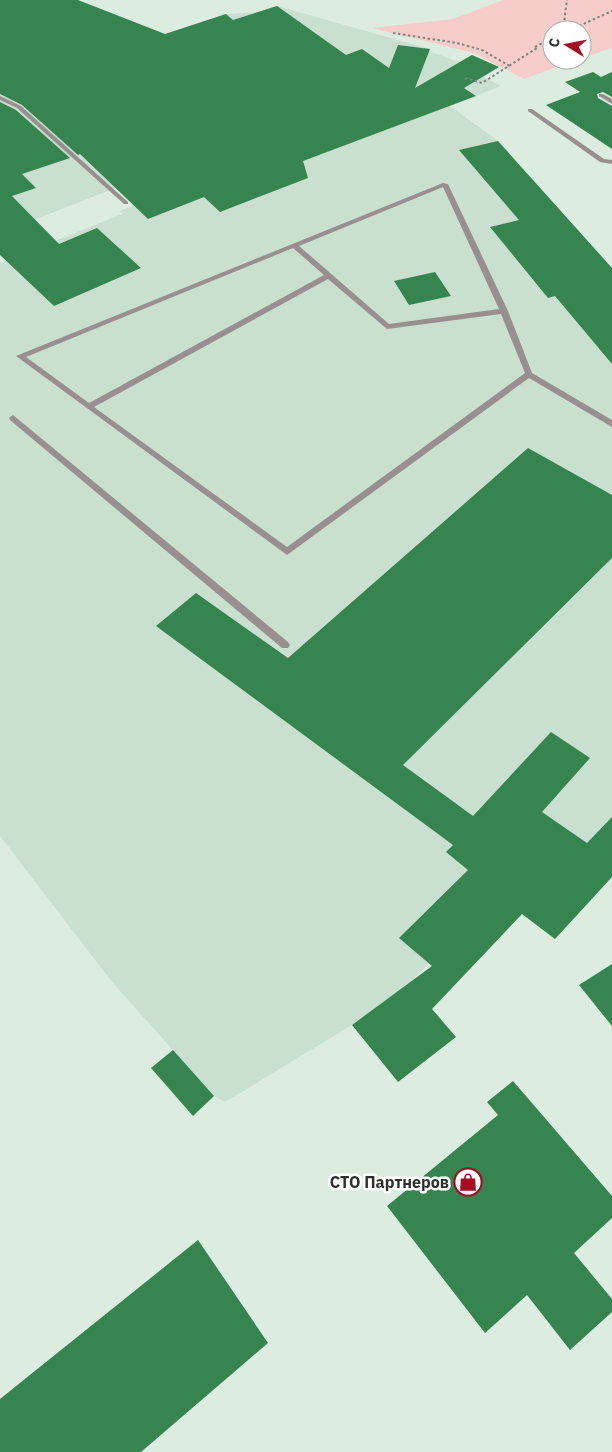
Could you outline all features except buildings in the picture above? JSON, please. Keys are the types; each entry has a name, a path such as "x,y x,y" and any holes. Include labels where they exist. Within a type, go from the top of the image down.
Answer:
{"lane":[{"path":"601,95 612,102"},
{"path":"0,98 19,107 126,203"},
{"path":"530,110 602,161 612,162"},
{"path":"529,374 287,552 20,356 445,184 504,310 529,374 612,424"},
{"path":"294,245 388,327 504,310"},
{"path":"89,406 328,276"},
{"path":"13,418 285,645"}],"path":[{"path":"564,20 567,0"},
{"path":"592,20 612,11"},
{"path":"393,33 457,43 482,50 510,66"},
{"path":"465,78 482,83 542,43"}],"shaded area":[{"path":"503,0 612,0 612,48 592,55 592,20 542,20 542,70 549,70 524,79 474,53 372,28 453,19"},
{"path":"277,6 430,49 429,51 459,62 472,55 499,67 484,77 501,86 450,106 498,141 612,268 612,877 555,939 522,914 454,985 428,964 410,983 352,1025 225,1102 214,1096 112,982 0,836 0,263 122,214 120,211 140,203 121,186 0,233 0,69 179,38 172,32 226,14 259,12"}],"place":[{"name":"СТО Партнеров","path":"468,1182"}]}
